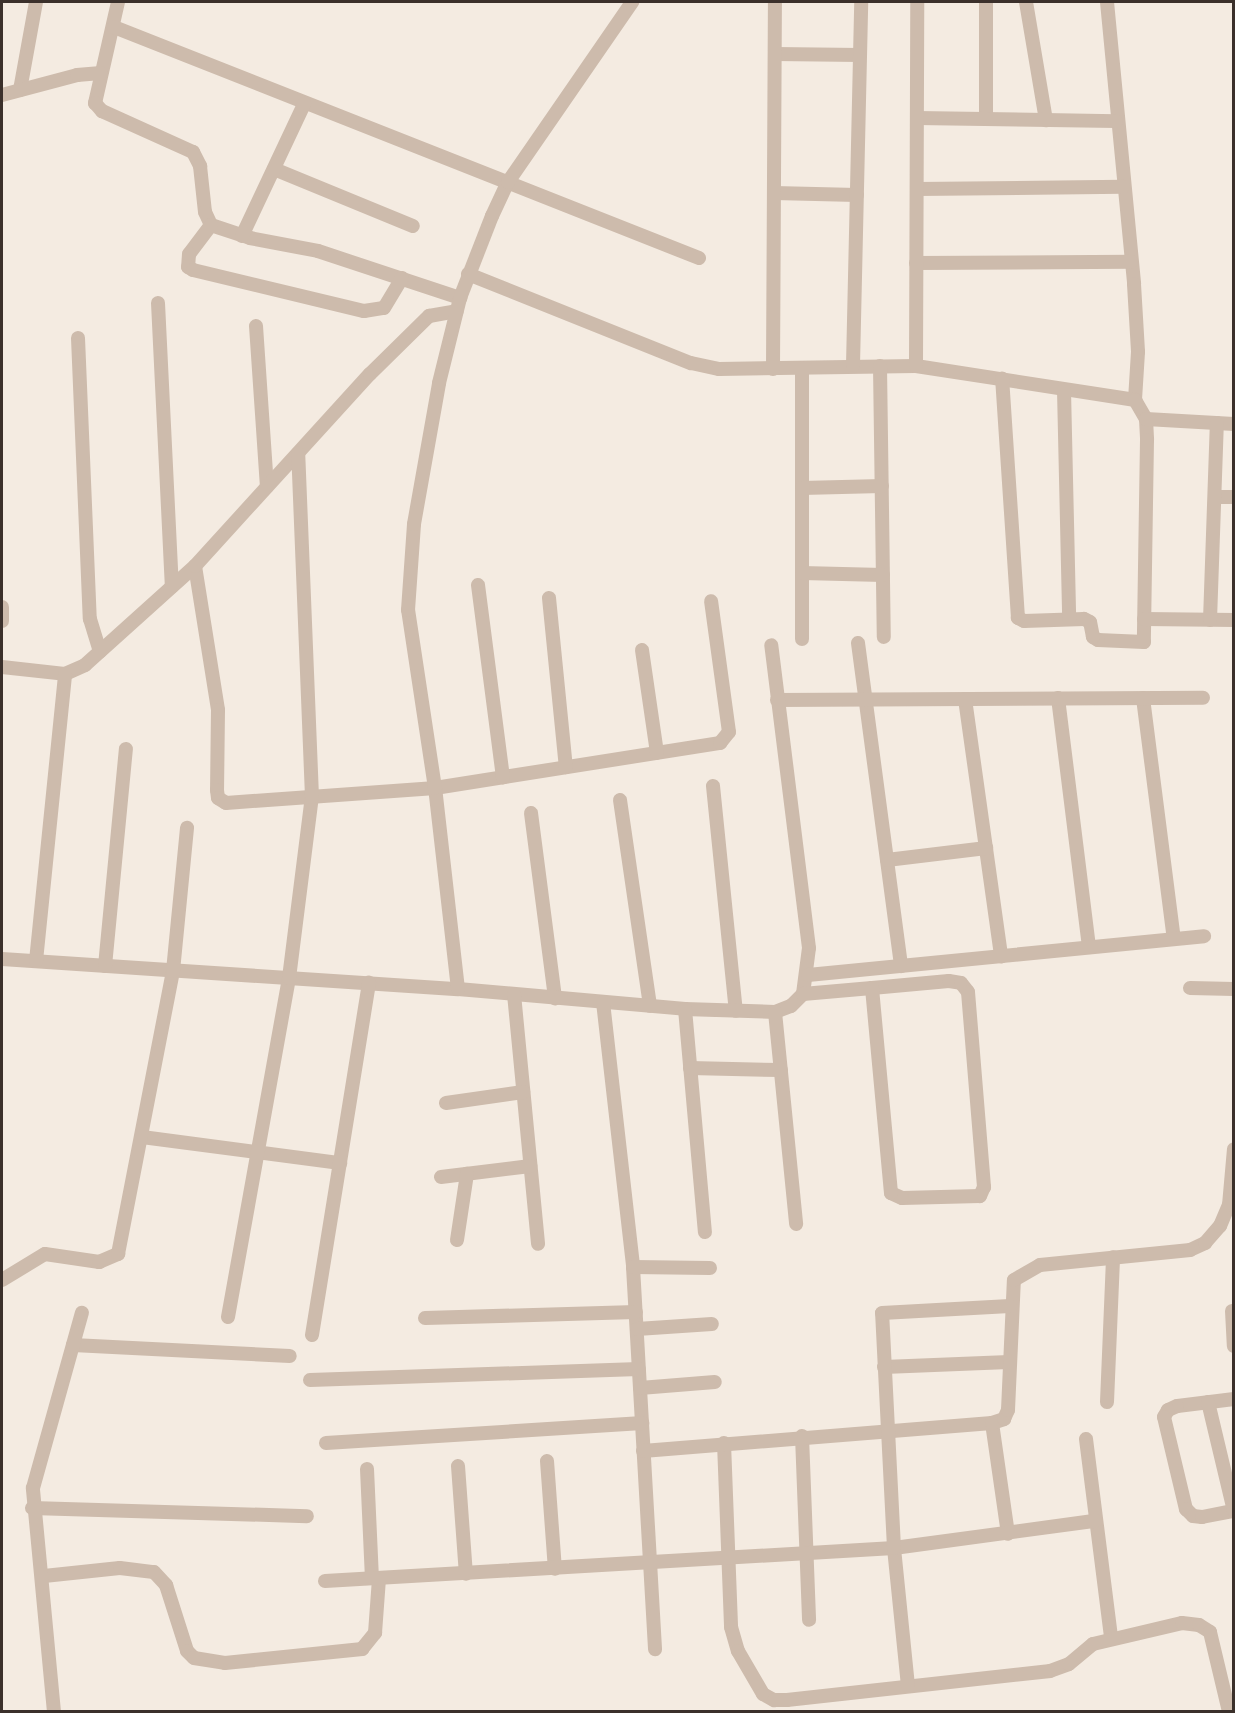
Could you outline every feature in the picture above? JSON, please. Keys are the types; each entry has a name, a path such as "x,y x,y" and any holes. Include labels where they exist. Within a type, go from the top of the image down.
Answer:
{"street":[{"path":"20,90 36,2"},
{"path":"117,2 114,27 100,73 95,103 102,111 193,152 200,166 206,212 211,225 242,236 318,251 402,278 458,304"},
{"path":"458,989 435,788 408,585 437,395 458,304 468,274 508,183 632,2"},
{"path":"773,369 775,2"},
{"path":"853,365 861,2"},
{"path":"916,366 917,2"},
{"path":"986,2 986,119"},
{"path":"1026,2 1046,120"},
{"path":"1002,379 1018,618 1024,621 1069,619 1090,622 1093,637 1098,640 1144,642 1146,419 1135,400 1138,352 1107,2"},
{"path":"114,27 304,104 699,258"},
{"path":"775,54 860,55"},
{"path":"2,95 77,75 100,73"},
{"path":"242,236 304,104"},
{"path":"917,118 1116,121"},
{"path":"274,168 413,226"},
{"path":"917,189 1123,187"},
{"path":"774,193 857,195"},
{"path":"211,225 189,254 188,267 193,270 364,311 384,308 402,278"},
{"path":"916,263 1131,262"},
{"path":"468,274 691,363 719,369 853,365 916,366 1135,400"},
{"path":"158,303 172,587"},
{"path":"2,667 65,674 85,665 195,567 298,453 429,315 458,304"},
{"path":"256,326 267,487"},
{"path":"78,338 90,619 100,651"},
{"path":"880,366 884,637"},
{"path":"802,368 802,639"},
{"path":"1064,390 1069,619"},
{"path":"1146,419 1233,424"},
{"path":"1210,620 1217,423"},
{"path":"228,1317 260,1151 289,978 312,797 298,453"},
{"path":"802,488 882,486"},
{"path":"1215,497 1233,497"},
{"path":"195,567 218,710 218,798 226,803 435,788 720,743 729,732 711,601"},
{"path":"802,573 883,575"},
{"path":"478,585 503,777"},
{"path":"549,597 566,767"},
{"path":"2,607 2,621"},
{"path":"1144,619 1233,620"},
{"path":"858,643 901,966"},
{"path":"2,959 458,989 685,1010 775,1012 791,1006 803,994 808,975 809,948 771,645"},
{"path":"642,650 657,753"},
{"path":"36,961 65,674"},
{"path":"1058,698 1089,947"},
{"path":"1143,698 1174,939"},
{"path":"777,699 1203,698"},
{"path":"965,699 1001,956"},
{"path":"105,966 126,749"},
{"path":"713,786 736,1011"},
{"path":"620,800 650,1006"},
{"path":"531,813 555,998"},
{"path":"2,1280 45,1254 99,1262 118,1254 173,971 187,828"},
{"path":"887,860 986,848"},
{"path":"808,975 1204,936"},
{"path":"803,994 949,981 961,983 968,992 984,1187 980,1196 902,1198 891,1193 872,988"},
{"path":"312,1335 369,983"},
{"path":"1190,988 1233,989"},
{"path":"514,994 538,1245"},
{"path":"603,1002 633,1267 648,1564 655,1649"},
{"path":"685,1010 705,1232"},
{"path":"775,1012 796,1224"},
{"path":"690,1068 781,1070"},
{"path":"446,1103 523,1092"},
{"path":"142,1137 340,1163"},
{"path":"644,1451 992,1423 1004,1419 1008,1410 1010,1306 1014,1280 1023,1272 1040,1265 1190,1250 1205,1243 1220,1226 1229,1205 1233,1149"},
{"path":"441,1177 530,1166"},
{"path":"458,1240 467,1174"},
{"path":"1107,1402 1113,1257"},
{"path":"633,1267 710,1268"},
{"path":"908,1686 894,1548 882,1313 888,1310 1010,1306"},
{"path":"1232,1311 1233,1346"},
{"path":"425,1318 636,1312"},
{"path":"54,1712 44,1576 32,1508 40,1454 82,1313"},
{"path":"637,1329 712,1324"},
{"path":"73,1345 290,1356"},
{"path":"884,1367 1009,1362"},
{"path":"310,1380 639,1369"},
{"path":"640,1388 715,1382"},
{"path":"1208,1402 1233,1511 1202,1517 1193,1516 1186,1509 1165,1430 1168,1410 1208,1402 1233,1399"},
{"path":"326,1443 642,1422"},
{"path":"992,1423 1008,1534"},
{"path":"802,1437 809,1620"},
{"path":"1086,1439 1112,1638"},
{"path":"724,1443 731,1627 738,1651 763,1694 774,1700 1050,1671 1069,1664 1093,1644 1182,1623 1198,1625 1210,1632 1228,1684 1229,1712"},
{"path":"547,1461 555,1569"},
{"path":"458,1466 466,1574"},
{"path":"44,1576 111,1569 154,1572 166,1585 187,1651 194,1658 225,1663 362,1649 375,1633 376,1578 367,1469"},
{"path":"32,1508 307,1516"},
{"path":"325,1581 894,1548 1095,1521"}]}
